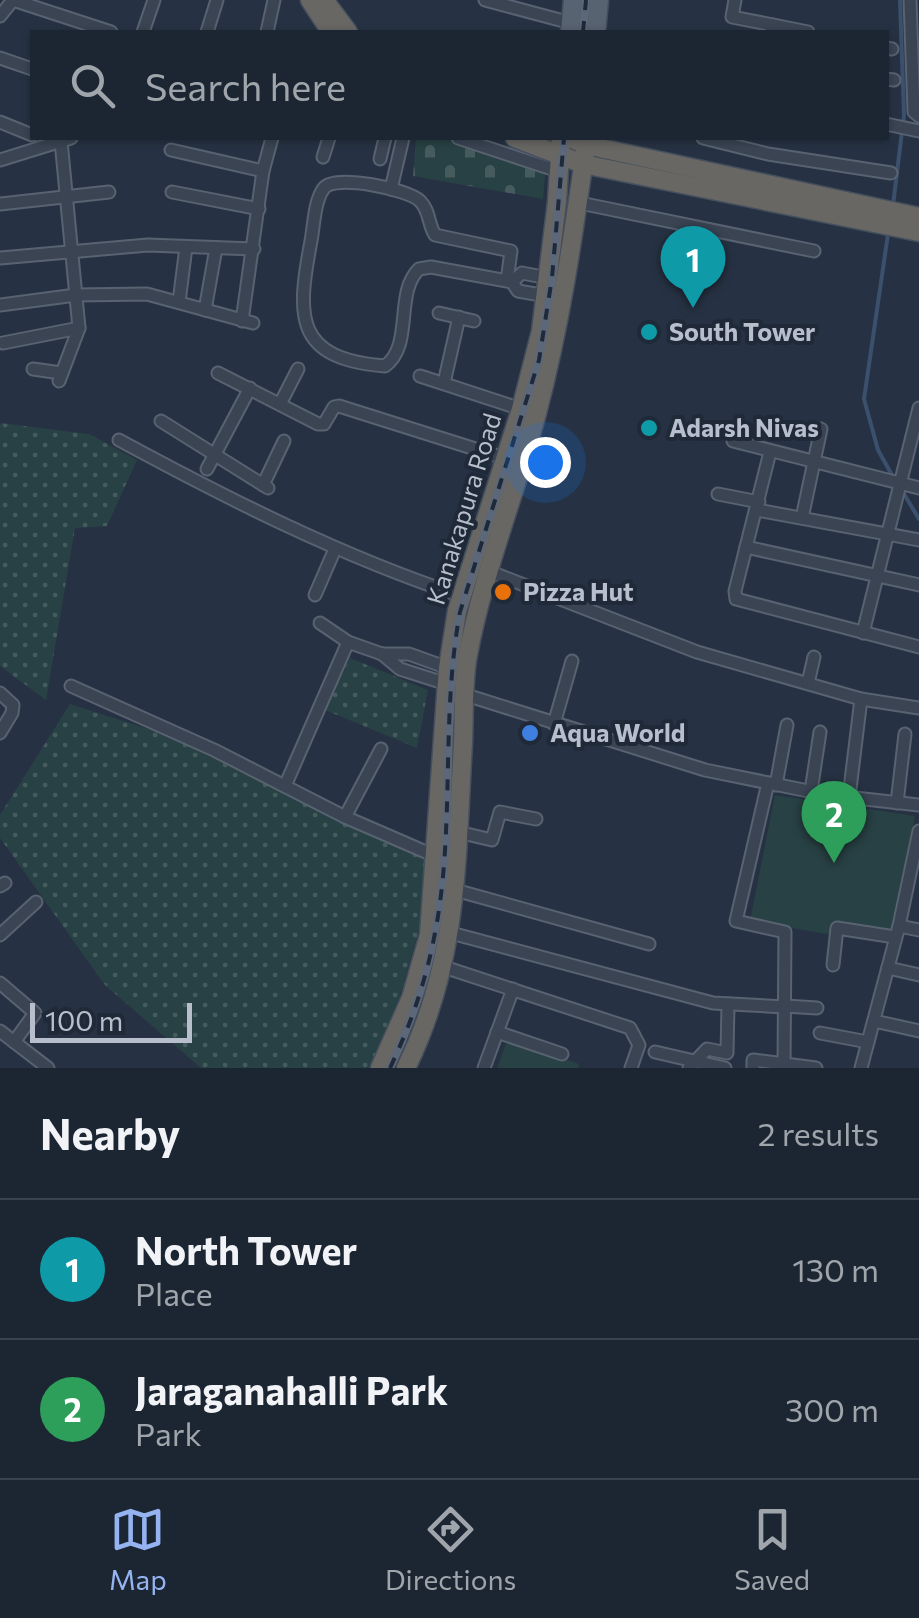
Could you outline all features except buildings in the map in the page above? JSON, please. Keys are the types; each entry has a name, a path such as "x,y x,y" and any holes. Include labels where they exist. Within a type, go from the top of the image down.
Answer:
{"highway":[{"path":"310,0 328,17"},
{"path":"520,140 559,154 581,146 891,219 919,232"},
{"name":"Kanakapura Road","path":"380,1068 411,998 430,935 448,676 461,596 513,461 537,413 562,306 580,203 581,146"},
{"name":"Kanakapura Road","path":"406,1068 420,1039 451,932 466,664 513,461 520,410 541,331 559,154"},
{"path":"891,219 919,217"}],"main road":[{"path":"570,28 573,0"},
{"path":"596,30 599,0"}],"street":[{"path":"0,16 13,0 106,30"},
{"path":"144,30 154,0"},
{"path":"208,30 218,0"},
{"path":"267,30 274,0"},
{"path":"484,0 570,28"},
{"path":"735,0 732,18 772,29"},
{"path":"910,0 914,112 919,116"},
{"path":"0,58 30,68"},
{"path":"0,122 30,133"},
{"path":"891,125 916,130"},
{"path":"0,160 62,140 79,328 60,377 33,370"},
{"path":"0,305 76,295 147,294 248,322 262,171 271,140"},
{"path":"324,156 328,140"},
{"path":"380,159 385,140"},
{"path":"391,189 403,140"},
{"path":"471,140 559,154"},
{"path":"712,140 784,157 891,173"},
{"path":"170,150 262,171"},
{"path":"510,281 431,267 419,269 410,279 396,354 385,366 335,353 306,329 302,289 324,188 341,182 411,194 430,216 435,235 511,251 510,281 518,291 548,287"},
{"path":"0,204 109,192"},
{"path":"172,192 259,209"},
{"path":"580,203 814,251"},
{"path":"0,258 148,246 254,250"},
{"path":"179,302 186,247"},
{"path":"205,310 216,248"},
{"path":"439,313 474,320"},
{"path":"444,383 459,317"},
{"path":"3,342 79,328"},
{"path":"280,404 298,369"},
{"path":"218,373 322,425 338,406 513,461"},
{"path":"420,376 520,410"},
{"path":"206,469 250,388"},
{"path":"863,633 919,408"},
{"path":"161,421 265,487 284,441"},
{"path":"802,518 821,429"},
{"path":"119,440 220,495 335,549 461,596"},
{"path":"733,441 919,488"},
{"path":"770,452 735,591 740,602 919,647"},
{"path":"718,494 802,518 919,540"},
{"path":"746,547 919,585"},
{"path":"315,595 335,549"},
{"path":"488,571 698,652 861,699 919,708"},
{"path":"320,623 348,642 382,654 400,669 448,676"},
{"path":"285,786 348,642"},
{"path":"808,684 814,657"},
{"path":"554,724 572,661"},
{"path":"71,686 182,734 345,817 435,856"},
{"path":"0,694 13,705 0,733"},
{"path":"466,695 705,770 810,791 919,805"},
{"path":"849,796 861,699"},
{"path":"784,1065 785,932 736,920 787,725"},
{"path":"810,791 820,732"},
{"path":"897,802 905,734"},
{"path":"345,817 381,749"},
{"path":"458,832 492,840 500,812 536,819"},
{"path":"861,1068 914,876 919,831"},
{"path":"455,890 649,944"},
{"path":"0,935 36,902"},
{"path":"833,965 837,928 919,930"},
{"path":"451,932 703,1000 817,1008"},
{"path":"444,966 630,1028 639,1045 631,1068"},
{"path":"888,968 919,976"},
{"path":"0,983 35,1013 14,1042"},
{"path":"484,1068 513,990"},
{"path":"692,1065 706,1049 727,1053 728,1004"},
{"path":"874,1021 919,1031"},
{"path":"0,1031 48,1068"},
{"path":"497,1032 562,1054"},
{"path":"820,1033 868,1042"},
{"path":"655,1052 692,1065 725,1068"},
{"path":"753,1068 753,1060 816,1068"}],"green space":[{"path":"416,140 451,140 545,174 543,199 413,176"},
{"path":"0,423 89,434 137,460 107,526 75,528 46,700 0,666"},
{"path":"350,658 428,690 417,748 325,710"},
{"path":"70,704 161,733 425,859 421,923 400,996 371,1068 201,1068 105,985 0,838 0,815"},
{"path":"775,795 915,816 891,935 835,925 833,935 750,921"},
{"path":"508,1038 579,1064 578,1068 497,1068"}],"waterway":[{"path":"893,205 904,115 900,0"},
{"path":"888,234 864,399 878,450 893,477"},
{"path":"901,489 919,519"}],"railway":[{"path":"583,30 586,0"},
{"path":"390,1068 416,1004 434,938 445,857 451,693 460,612 539,360 552,278 564,140"}],"place":[{"name":"North Tower","path":"693,308"},
{"name":"South Tower","path":"649,332"},
{"name":"Adarsh Nivas","path":"649,428"},
{"name":"Pizza Hut","path":"503,592"},
{"name":"Aqua World","path":"530,733"},
{"name":"Jaraganahalli Park","path":"834,863"}]}
